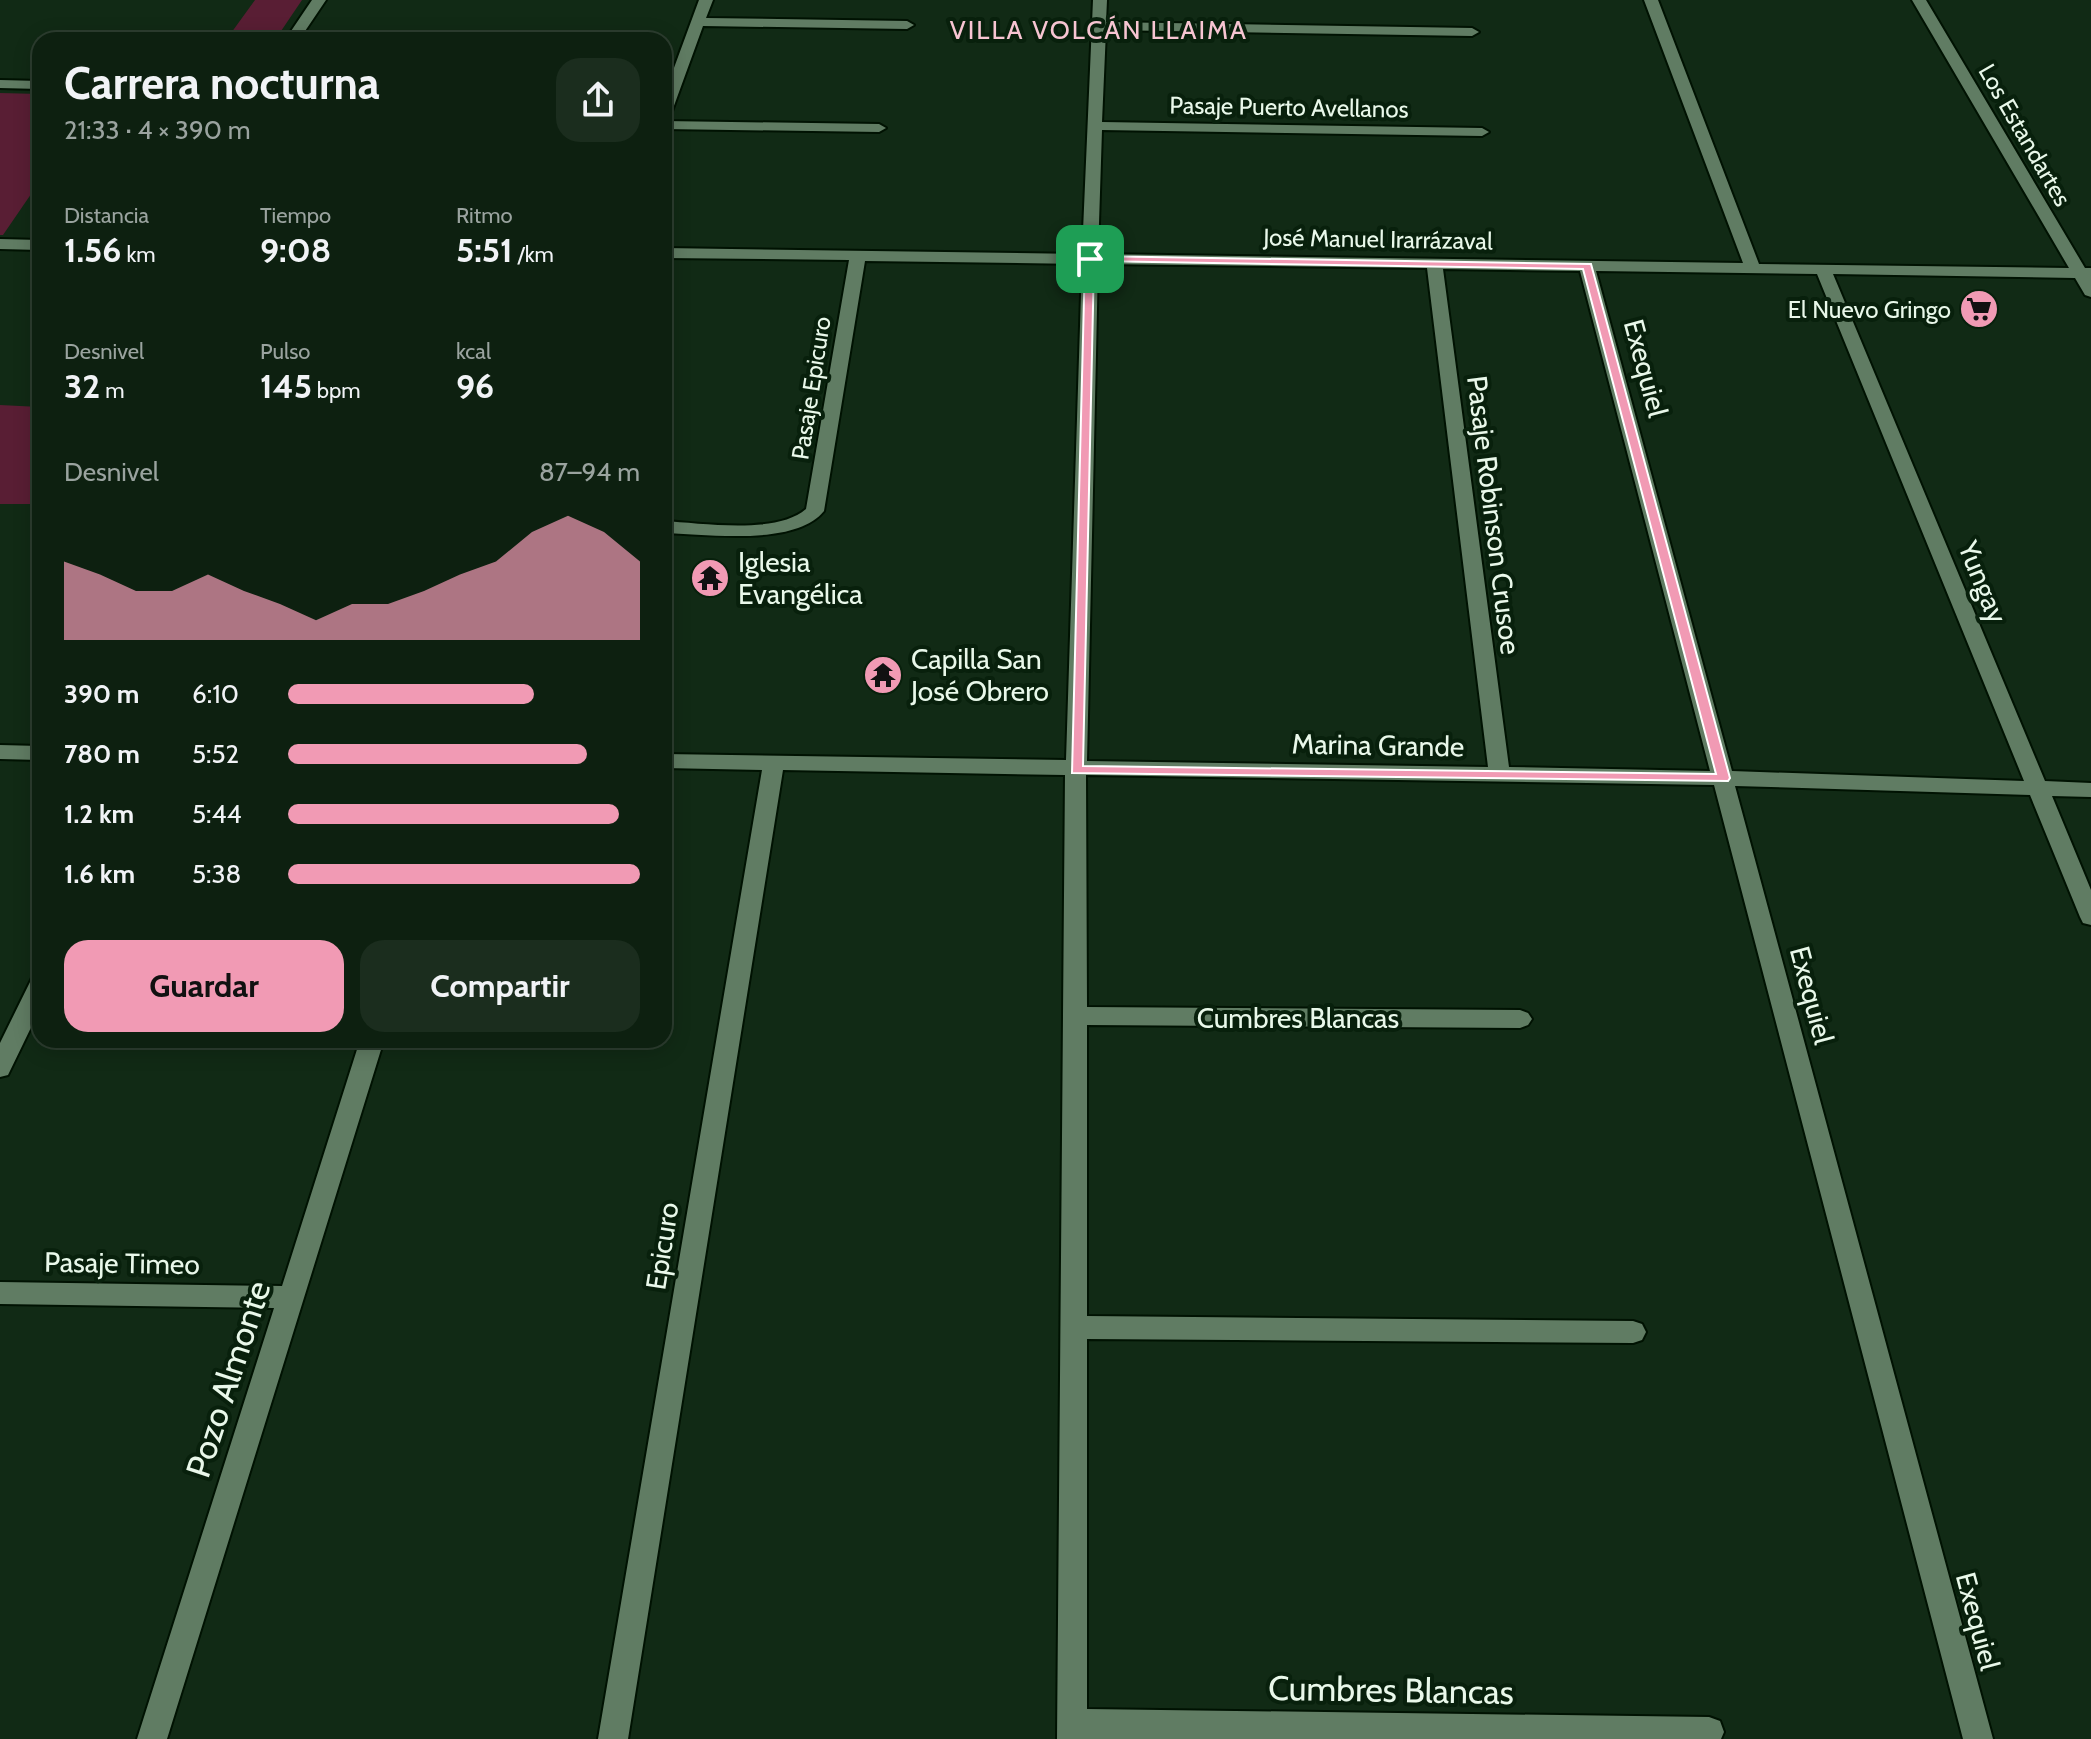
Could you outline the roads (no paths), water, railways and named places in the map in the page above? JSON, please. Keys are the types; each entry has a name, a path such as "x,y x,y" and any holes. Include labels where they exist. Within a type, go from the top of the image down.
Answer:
{"street":[{"path":"297,32 319,0"},
{"path":"672,92 706,0"},
{"name":"Cumbres Blancas","path":"1100,0 1076,770 1072,1731 1709,1732"},
{"path":"1651,0 1753,268"},
{"name":"Los Estandartes","path":"1919,0 2086,273 2091,292"},
{"path":"698,22 907,25"},
{"path":"1099,26 1472,32"},
{"path":"672,57 685,57"},
{"path":"0,84 32,85"},
{"path":"672,125 879,128"},
{"name":"Pasaje Puerto Avellanos","path":"1095,126 1482,132"},
{"path":"0,244 32,245"},
{"name":"José Manuel Irarrázaval","path":"672,253 2086,273"},
{"name":"Pasaje Epicuro","path":"672,527 777,528 803,523 815,511 858,255"},
{"name":"Pasaje Robinson Crusoe","path":"1434,263 1499,774"},
{"name":"Exequiel","path":"1587,266 1978,1739"},
{"name":"Yungay","path":"1823,269 2091,917"},
{"path":"0,752 32,753"},
{"name":"Marina Grande","path":"672,761 1723,778 2091,790"},
{"name":"Epicuro","path":"613,1739 774,763"},
{"path":"0,1068 32,1001"},
{"name":"Cumbres Blancas","path":"1076,1016 1520,1019"},
{"name":"Pozo Almonte","path":"152,1739 370,1048"},
{"name":"Pasaje Timeo","path":"0,1293 292,1297"},
{"path":"1074,1327 1633,1332"}],"place":[{"name":"El Nuevo Gringo","path":"1979,309"},
{"name":"Iglesia Evangélica","path":"710,578"},
{"name":"Capilla San José Obrero","path":"883,675"}],"district":[{"name":"VILLA VOLCÁN LLAIMA","path":"1099,30"}]}
